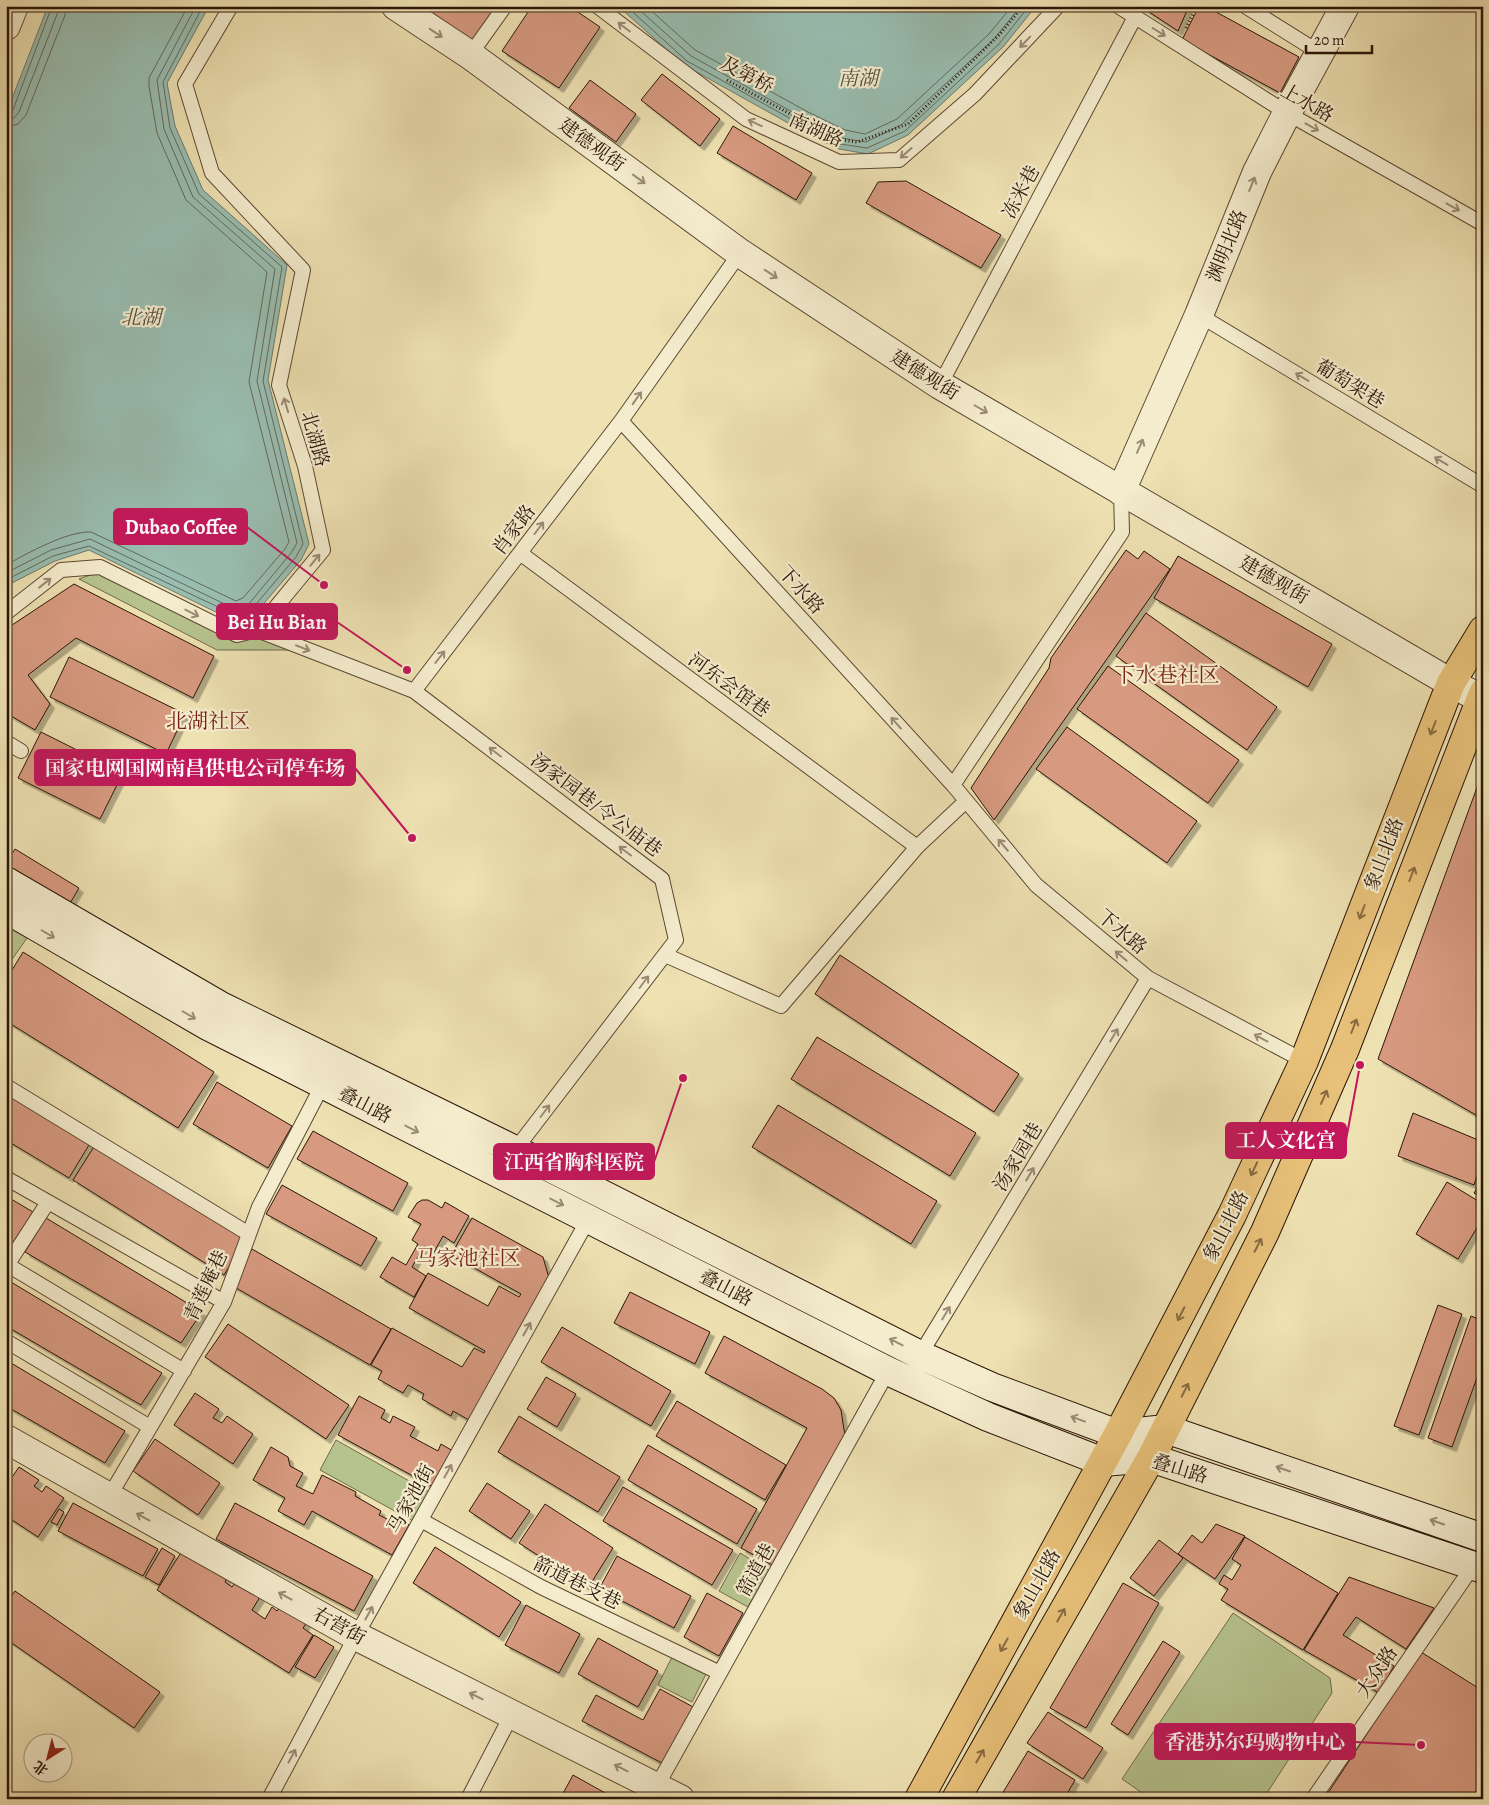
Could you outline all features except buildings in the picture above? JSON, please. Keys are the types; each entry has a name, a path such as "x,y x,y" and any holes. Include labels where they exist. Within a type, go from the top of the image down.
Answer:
{"main road":[{"path":"6,26 14,6"},
{"name":"建德观街","path":"396,6 470,55 740,253 940,385 1451,683 1482,697"},
{"name":"渊明北路","path":"1121,491 1199,315 1258,172 1287,113 1345,6"},
{"name":"象山北路","path":"919,1799 1118,1434 1232,1214 1304,1061 1451,683 1483,630"},
{"name":"象山北路","path":"956,1799 1151,1458 1265,1232 1345,1048 1482,697"},
{"name":"叠山路","path":"6,881 221,1006 516,1150 920,1355 992,1387 1118,1434 1166,1429 1483,1538"},
{"name":"叠山路","path":"7,910 206,1025 888,1371 988,1416 1103,1462 1151,1458 1478,1568"},
{"name":"右营街","path":"6,1439 356,1636 668,1792"}],"lane":[{"name":"北湖路","path":"231,6 185,84 212,173 303,270 279,385 305,466 323,550 257,630"},
{"path":"470,55 505,6"},
{"name":"南湖路","path":"597,6 746,119 839,162 899,160 975,94 1058,6"},
{"name":"上水路","path":"1118,6 1287,113 1483,224"},
{"path":"1245,6 1320,53"},
{"name":"冻米巷","path":"940,385 1135,17"},
{"name":"肖家路","path":"414,691 622,421 740,253"},
{"name":"葡萄架巷","path":"1199,315 1483,486"},
{"name":"下水路","path":"622,421 953,785 1036,885 1148,978 1304,1061"},
{"path":"953,785 1122,532 1121,491"},
{"name":"河东会馆巷","path":"520,554 917,846"},
{"path":"6,613 61,570 100,567 237,635 257,630 414,691"},
{"name":"汤家园巷/令公庙巷","path":"414,691 662,879 676,940 516,1150"},
{"path":"6,742 20,751"},
{"path":"665,954 781,1006 917,846 966,801"},
{"name":"汤家园巷","path":"920,1355 1148,978"},
{"name":"青莲庵巷","path":"109,1497 224,1302 259,1207 323,1084"},
{"path":"6,1086 249,1234"},
{"path":"6,1178 224,1302"},
{"path":"48,1202 7,1265 184,1370"},
{"name":"马家池街","path":"269,1799 356,1636 589,1218"},
{"path":"6,1341 150,1427"},
{"name":"箭道巷","path":"668,1792 720,1673 888,1371"},
{"name":"箭道巷支巷","path":"421,1520 541,1587 720,1673"},
{"name":"大众路","path":"1312,1799 1478,1568"},
{"path":"468,1799 512,1714"}],"path":[{"name":"及第桥","path":"722,78 837,139 857,142 908,124 1000,34 1023,6"},
{"path":"1177,44 1197,6"}],"green space":[{"path":"99,572 237,639 257,635 293,650 217,650 79,579"},
{"path":"6,926 27,938 6,968"},
{"path":"336,1440 429,1492 413,1521 320,1470"},
{"path":"740,1553 769,1570 748,1607 719,1591"},
{"path":"1233,1613 1330,1678 1332,1693 1263,1799 1151,1799 1122,1779"},
{"path":"673,1655 707,1672 692,1702 658,1685"}],"water":[{"name":"北湖","path":"48,6 209,6 167,83 175,126 203,190 287,265 268,380 309,544 301,560 254,615 234,621 89,550 55,561 6,586 6,114"},
{"name":"南湖","path":"618,6 1036,6 1003,47 908,135 868,154 839,149 684,65"}],"place":[{"name":"Dubao Coffee","path":"324,585"},
{"name":"Bei Hu Bian","path":"407,670"},
{"name":"国家电网国网南昌供电公司停车场","path":"412,838"},
{"name":"工人文化宫","path":"1360,1065"},
{"name":"江西省胸科医院","path":"683,1078"},
{"name":"香港苏尔玛购物中心","path":"1421,1745"}],"district":[{"name":"下水巷社区","path":"1167,675"},
{"name":"北湖社区","path":"208,721"},
{"name":"马家池社区","path":"468,1258"}]}
